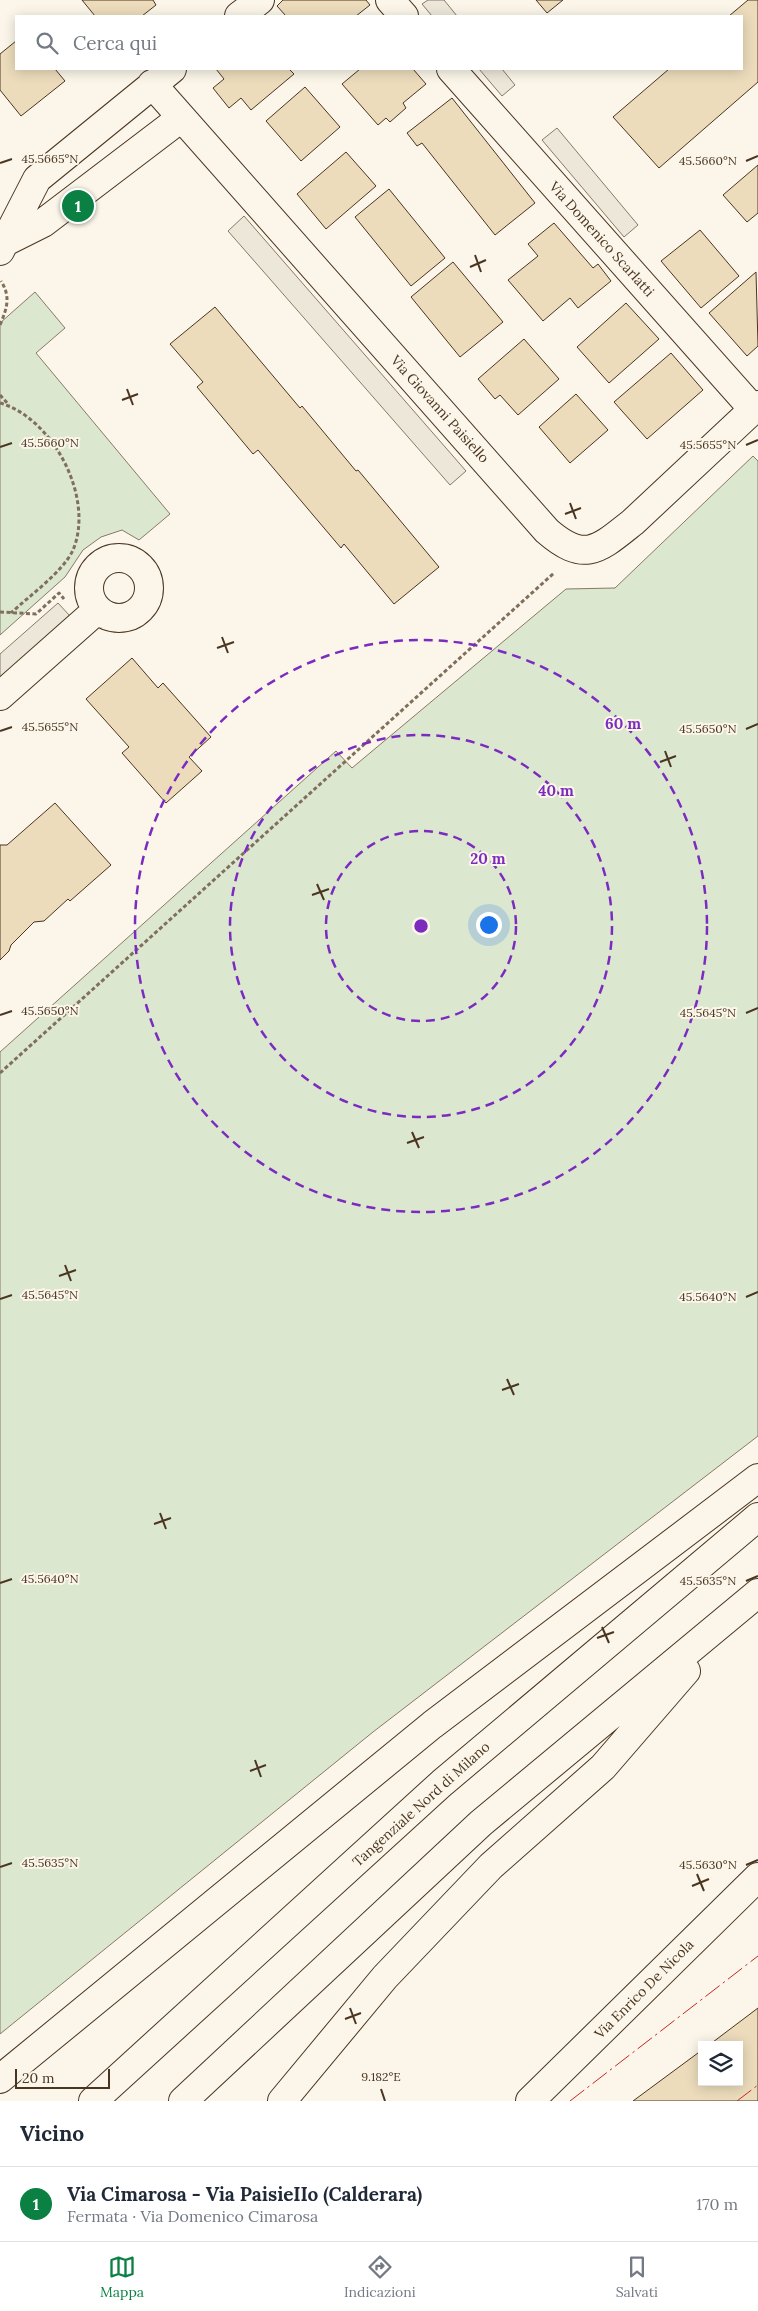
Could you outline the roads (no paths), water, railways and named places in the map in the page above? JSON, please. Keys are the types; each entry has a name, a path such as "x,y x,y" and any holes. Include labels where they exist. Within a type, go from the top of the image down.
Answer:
{"main road":[{"path":"240,15 260,0"},
{"path":"390,0 403,15"},
{"name":"Via Domenico Scarlatti","path":"452,70 756,407"},
{"path":"2,242 37,179 162,77"},
{"name":"Via Giovanni Paisiello","path":"162,77 181,118 548,531 564,545 579,550 597,547 633,522 756,407"},
{"path":"2,242 43,223 181,118"},
{"path":"0,696 93,618"},
{"path":"0,2079 432,1725 758,1478"},
{"name":"Tangenziale Nord di Milano","path":"93,2101 442,1783 758,1517"},
{"path":"183,2101 481,1823 748,1601"},
{"path":"282,2101 385,1977 491,1866 602,1767 748,1601"},
{"name":"Via Enrico De Nicola","path":"530,2101 758,1877"}],"place":[{"name":"Via Cimarosa - Via PaisieIIo (Calderara)","path":"78,206"}]}
